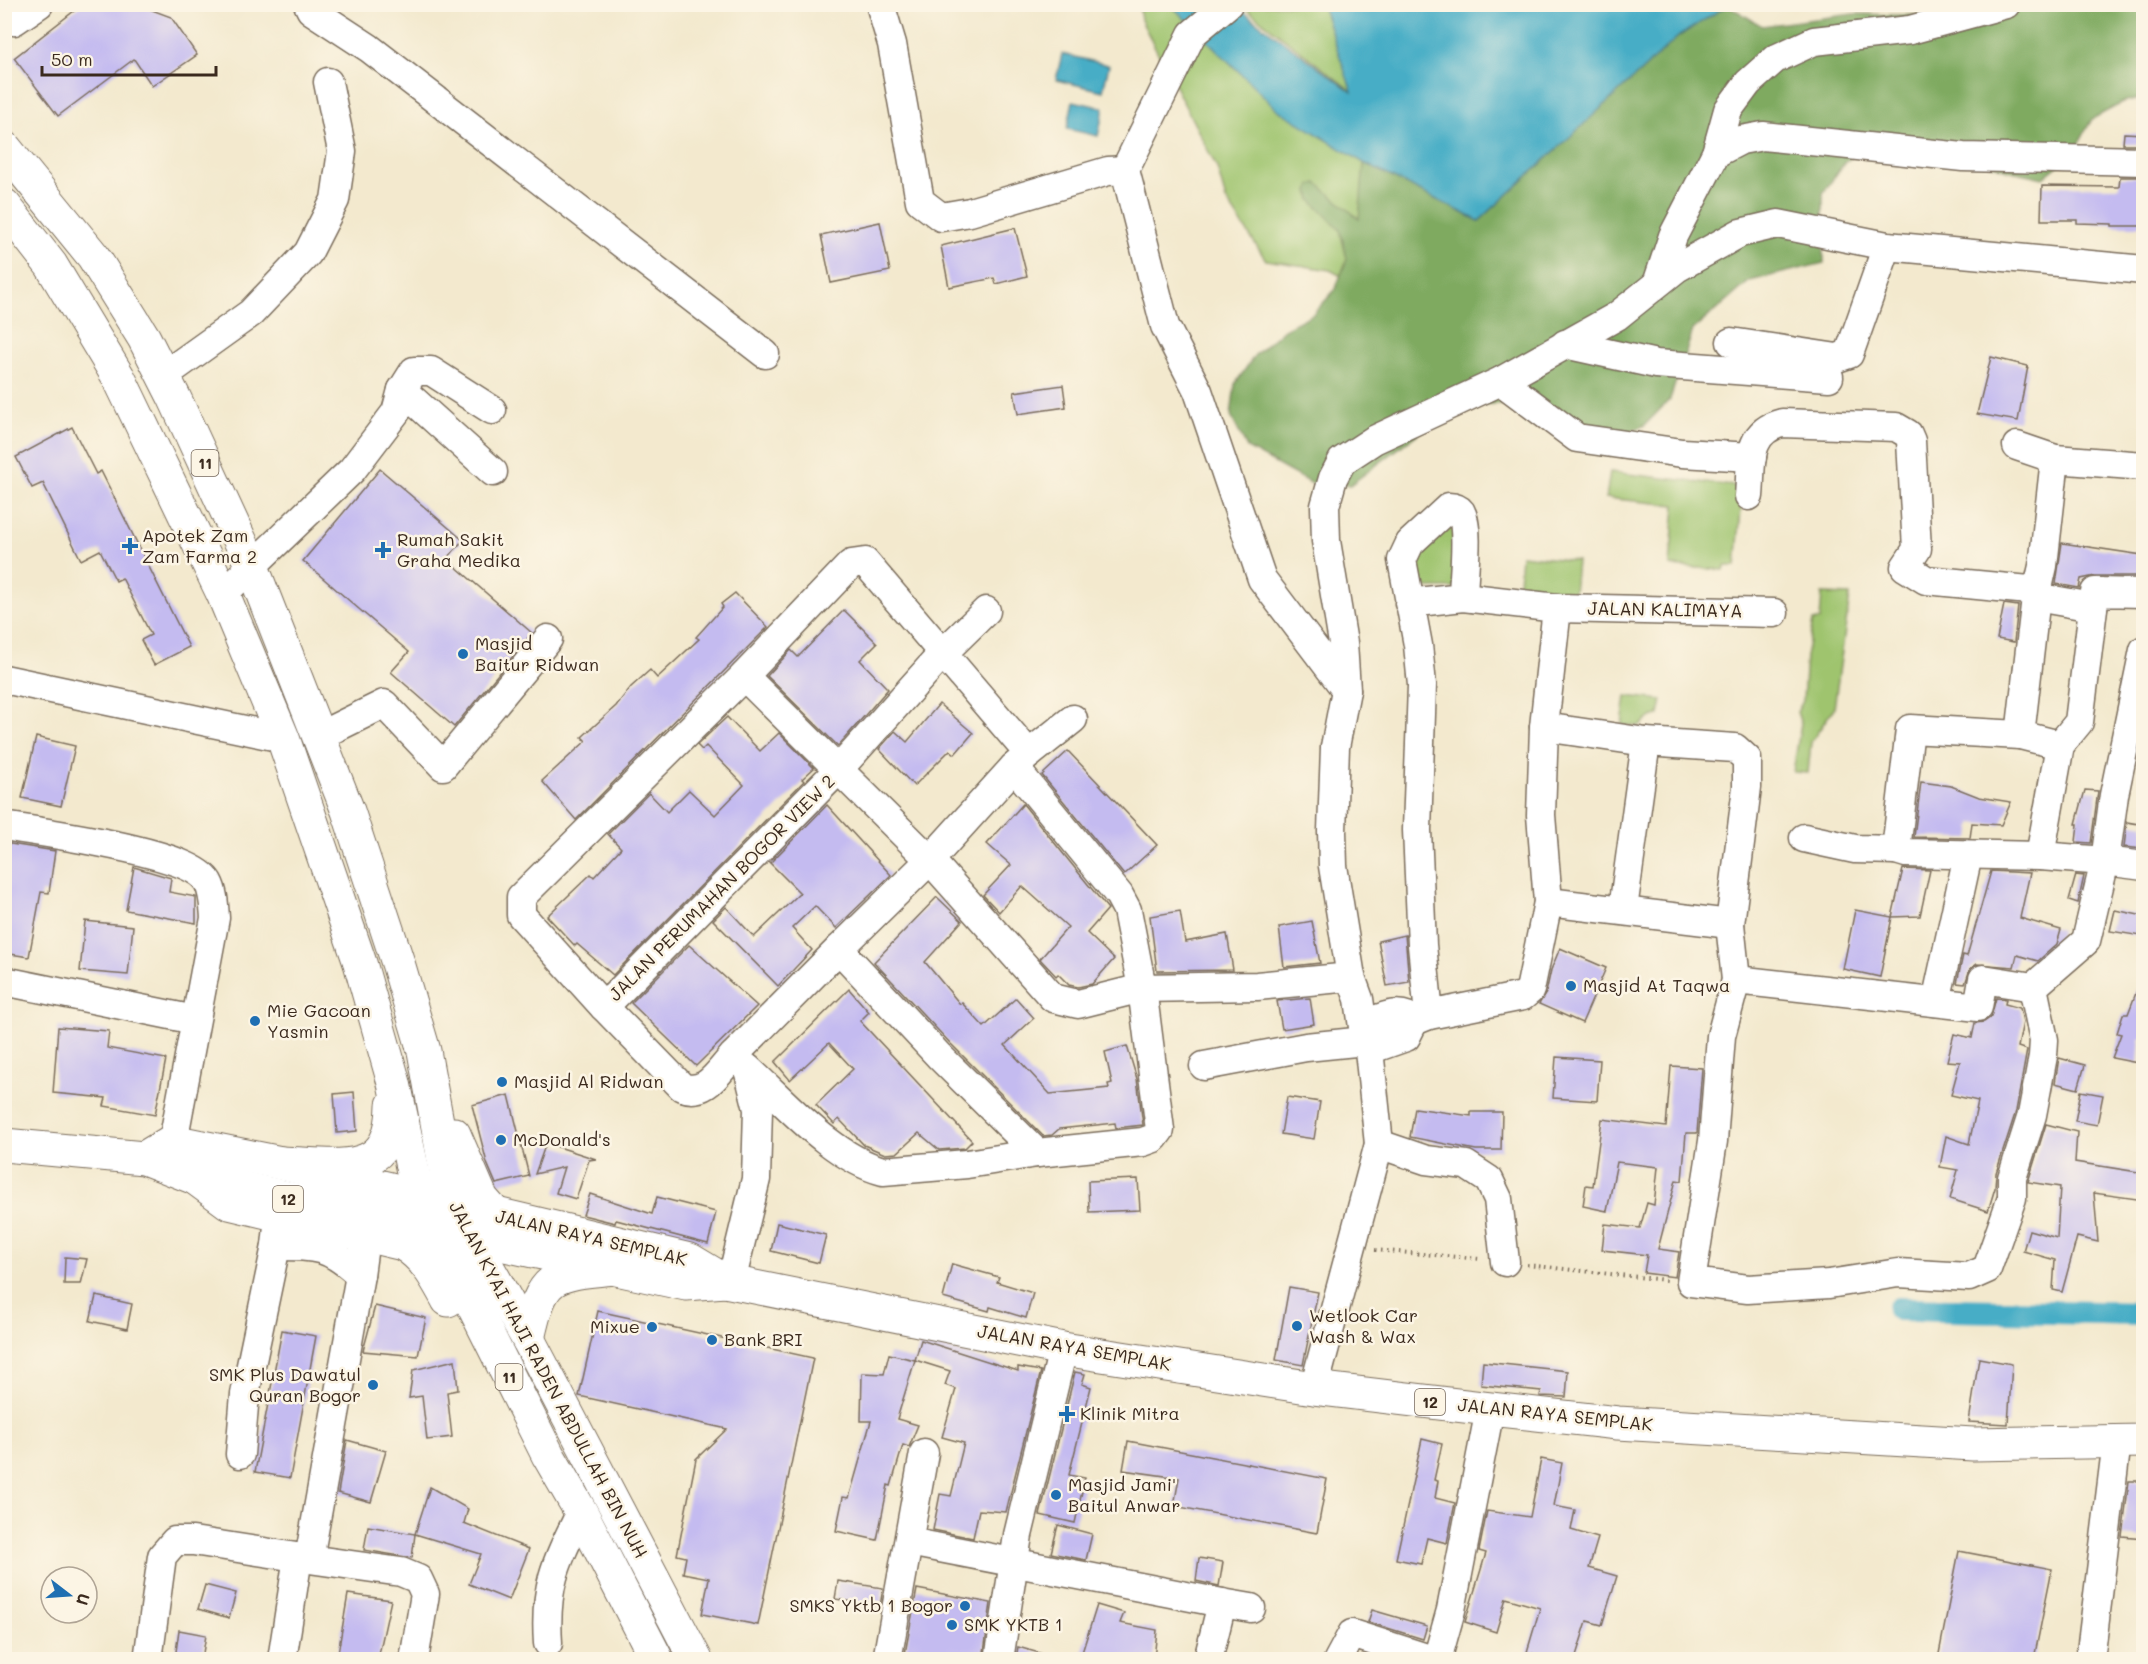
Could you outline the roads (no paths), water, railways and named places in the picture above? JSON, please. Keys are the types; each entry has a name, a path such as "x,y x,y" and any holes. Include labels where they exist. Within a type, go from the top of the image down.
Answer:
{"main road":[{"name":"JALAN KYAI HAJI RADEN ABDULLAH BIN NUH","path":"4,147 93,256 144,338 251,564 348,811 398,963 424,1051 444,1216 548,1455 581,1512 657,1659"},
{"name":"JALAN KYAI HAJI RADEN ABDULLAH BIN NUH","path":"4,205 51,265 119,378 223,594 284,738 360,963 394,1083 418,1195 471,1236 528,1339 696,1659"},
{"path":"424,1051 463,1160 482,1199 498,1216"},
{"name":"12","path":"4,1145 170,1161 359,1164 378,1155 387,1143 393,1126 394,1083"},
{"path":"170,1161 229,1203 277,1231 368,1225 415,1251 430,1267 507,1403 548,1455"},
{"name":"12","path":"170,1161 368,1225 444,1216"},
{"name":"12","path":"281,1163 418,1195"},
{"name":"JALAN RAYA SEMPLAK","path":"444,1216 498,1216 690,1260 728,1282"},
{"name":"JALAN RAYA SEMPLAK","path":"471,1236 686,1284 728,1282 1063,1349 1314,1388 1618,1423 1973,1444 2130,1441"},
{"name":"12","path":"528,1339 541,1293 555,1277 569,1272 614,1268"}],"street":[{"path":"4,16 15,21 39,4"},
{"path":"308,4 311,10 378,55 765,354"},
{"path":"880,4 892,44 920,201 941,217 970,212 1108,171 1125,170"},
{"path":"1228,4 1194,31 1125,170 1166,326 1198,391 1262,579 1346,690"},
{"path":"1658,281 1673,236 1716,153 1728,110 1748,83 1775,60 1814,41 1910,30 2006,4"},
{"path":"163,376 251,313 308,253 335,200 342,151 328,82"},
{"path":"1716,153 1741,140 1763,136 1963,157 2144,161"},
{"path":"1314,1388 1346,1259 1379,1144 1366,1038 1359,999 1351,977 1333,866 1335,747 1346,690 1343,643 1326,541 1325,506 1333,478 1342,461 1374,440 1501,381 1617,316 1658,281 1740,233 1778,224 1887,246 2144,270"},
{"path":"1731,342 1837,358 1849,354 1887,246"},
{"path":"1565,344 1656,364 1829,377"},
{"path":"223,594 251,564 352,470 396,412 402,390 414,371 431,371 492,410"},
{"path":"1501,381 1576,438 1613,441 1683,453 1752,457"},
{"path":"402,390 493,472"},
{"path":"1749,496 1755,441 1766,427 1782,423 1896,427 1904,430 1911,441 1917,549 1905,567 1926,580 2037,591 2093,607"},
{"path":"2017,446 2055,459 2144,466"},
{"path":"2020,735 2055,459"},
{"path":"1422,1018 1418,830 1422,685 1402,560 1405,551 1449,507 1455,507 1460,512 1464,524 1463,597"},
{"name":"JALAN PERUMAHAN BOGOR VIEW 2","path":"741,1062 831,1143 871,1168 882,1171 1143,1142 1154,1138 1160,1130 1142,988 1127,910 1119,895 1021,761 942,654 866,562 861,560 851,564 744,676 521,897 521,915 604,1007 682,1087 693,1091 702,1089 741,1062 840,949 930,860 1021,761"},
{"path":"2040,856 2060,745 2079,722 2095,592 2144,593"},
{"name":"JALAN KALIMAYA","path":"1409,603 1463,597 1557,608 1774,613"},
{"path":"1204,1066 1366,1038 1397,1013 1422,1018 1523,996 1530,990 1548,902 1541,815 1544,727 1557,608"},
{"name":"JALAN PERUMAHAN BOGOR VIEW 2","path":"604,1007 839,769 942,654 986,611"},
{"path":"319,736 384,704 443,766 548,639"},
{"path":"2033,987 2086,941 2105,861 2114,795 2144,650"},
{"name":"JALAN PERUMAHAN BOGOR VIEW 2","path":"744,676 930,860 1053,998 1078,1004 1142,988 1257,986 1351,977"},
{"path":"4,679 284,738"},
{"path":"1021,761 1073,719"},
{"path":"1544,727 1646,742 1735,748 1747,759 1747,787 1730,924 1736,980 1721,1036 1713,1142 1691,1282 1748,1289 1829,1284 1898,1273 1969,1277 1988,1269 2012,1198 2012,1178 2032,1115 2043,1056 2044,1040 2033,987"},
{"path":"1896,850 1910,729 2020,735 2060,745"},
{"path":"1623,909 1646,742"},
{"path":"4,826 162,856 195,870 207,881 213,898 215,918 170,1161"},
{"path":"1804,838 1855,849 1896,850 1906,854 2040,856 2144,866"},
{"path":"1936,1002 1968,855"},
{"path":"1548,902 1623,909 1730,924"},
{"path":"840,949 939,1056 1037,1153"},
{"path":"1736,980 1978,1007 1983,979 2033,987"},
{"path":"4,981 195,1020"},
{"path":"728,1282 756,1179 758,1109 741,1062"},
{"path":"1379,1144 1426,1160 1466,1165 1489,1180 1498,1199 1505,1262"},
{"path":"282,1659 304,1558 368,1225"},
{"path":"240,1454 245,1394 277,1231 339,1256 360,1275"},
{"path":"999,1659 1016,1564 1018,1535 1063,1349"},
{"path":"1338,1659 1352,1634 1435,1659 1451,1610 1490,1409"},
{"path":"2090,1659 2130,1441"},
{"path":"887,1659 924,1453"},
{"path":"548,1643 546,1609 554,1566 581,1512"},
{"path":"148,1659 162,1556 175,1541 193,1541 401,1572 418,1579 425,1594 414,1659"},
{"path":"909,1542 1251,1608"},
{"path":"1208,1659 1222,1603"}],"water":[{"path":"1171,5 1234,5 1352,92 1322,5 1728,5 1679,36 1479,221 1364,163 1278,110"},
{"path":"1062,54 1109,65 1103,91 1056,80"},
{"path":"1073,101 1104,108 1098,136 1067,129"}],"waterway":[{"path":"1899,1309 2144,1314"}],"place":[{"name":"Apotek Zam Zam Farma 2","path":"130,546"},
{"name":"Rumah Sakit Graha Medika","path":"383,550"},
{"name":"Masjid Baitur Ridwan","path":"463,654"},
{"name":"Masjid At Taqwa","path":"1571,986"},
{"name":"Mie Gacoan Yasmin","path":"255,1021"},
{"name":"Masjid Al Ridwan","path":"502,1082"},
{"name":"McDonald's","path":"501,1140"},
{"name":"Wetlook Car Wash & Wax","path":"1297,1326"},
{"name":"Mixue","path":"652,1327"},
{"name":"Bank BRI","path":"712,1340"},
{"name":"SMK Plus Dawatul Quran Bogor","path":"373,1385"},
{"name":"Klinik Mitra","path":"1067,1414"},
{"name":"Masjid Jami' Baitul Anwar","path":"1056,1495"},
{"name":"SMKS Yktb 1 Bogor","path":"965,1606"},
{"name":"SMK YKTB 1","path":"952,1625"}]}
